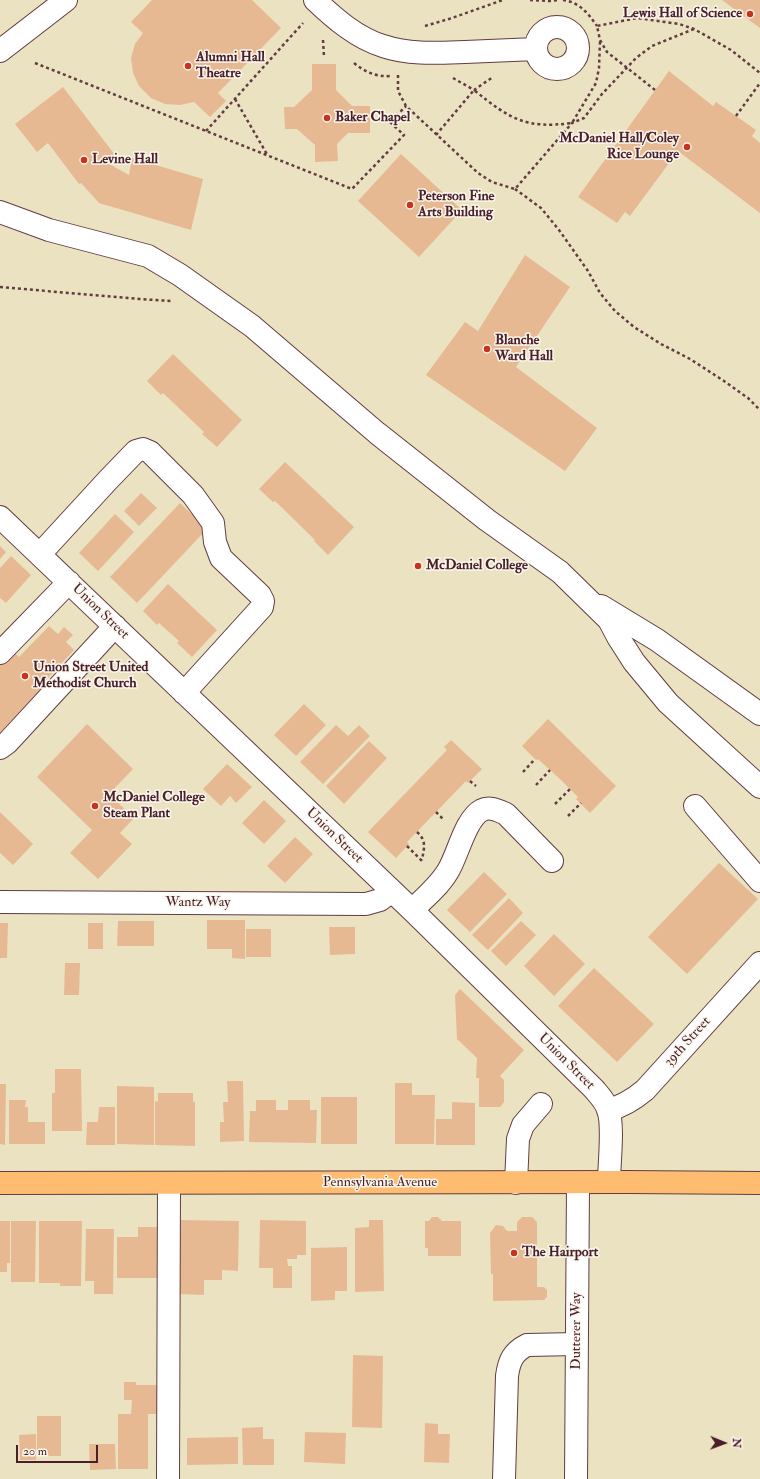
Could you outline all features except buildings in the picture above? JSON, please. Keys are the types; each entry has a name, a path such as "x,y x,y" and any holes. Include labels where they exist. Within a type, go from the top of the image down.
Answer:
{"main road":[{"name":"Pennsylvania Avenue","path":"0,1183 760,1183"}],"street":[{"path":"0,51 66,0"},
{"path":"315,0 331,16 365,38 382,46 400,50 425,54 536,49"},
{"path":"0,212 49,230 148,256 180,274 252,326 377,433 487,520 560,572 609,620 634,662 668,703 760,787"},
{"path":"40,554 136,451 143,449 150,452 193,495 213,523 215,542 221,558 260,595 263,601 262,607 184,693"},
{"name":"Union Street","path":"0,517 412,910 594,1089 603,1099 609,1110"},
{"path":"0,653 69,582"},
{"path":"585,596 657,640 760,714"},
{"path":"0,748 7,743 115,626"},
{"path":"695,806 760,881"},
{"path":"412,910 440,883 448,872 469,825 482,810 489,808 506,814 552,861"},
{"name":"Wantz Way","path":"0,902 366,904 380,900 392,891"},
{"name":"39th Street","path":"609,1110 623,1106 636,1098 760,963"},
{"path":"516,1183 518,1139 523,1126 541,1104"},
{"path":"609,1110 609,1182"},
{"path":"168,1479 169,1183"},
{"name":"Dutterer Way","path":"576,1479 578,1183"},
{"path":"504,1479 507,1376 509,1363 513,1355 519,1349 527,1345 577,1344"}],"path":[{"path":"422,26 432,25 504,0"},
{"path":"530,0 558,0"},
{"path":"514,189 572,123 596,83 600,55 600,40 597,26 590,16 581,8 571,1 563,0"},
{"path":"597,26 637,18 679,24 694,29 731,50 760,73"},
{"path":"206,131 304,22"},
{"path":"436,135 474,90 503,112 528,124 558,125 572,123 584,118 602,94 636,58 652,46 694,29"},
{"path":"600,40 607,52 655,90"},
{"path":"34,63 352,189 404,135 390,122 406,106"},
{"path":"398,69 398,91 406,106 478,173 492,182 514,189 541,208 559,230 588,272 600,293 615,311 634,327 661,344 690,359 724,381 748,398 760,410"},
{"path":"736,116 760,83"},
{"path":"235,99 268,156"},
{"path":"0,286 139,300 173,301"},
{"path":"522,772 535,759"},
{"path":"536,785 550,770"},
{"path":"555,804 570,789"},
{"path":"568,816 580,803"},
{"path":"418,832 423,839 424,846 422,860"},
{"path":"407,846 426,864"}],"place":[{"name":"Lewis Hall of Science","path":"750,14"},
{"name":"Alumni Hall Theatre","path":"188,66"},
{"name":"Baker Chapel","path":"327,118"},
{"name":"McDaniel Hall/Coley Rice Lounge","path":"687,147"},
{"name":"Levine Hall","path":"84,160"},
{"name":"Peterson Fine Arts Building","path":"410,205"},
{"name":"Blanche Ward Hall","path":"487,349"},
{"name":"McDaniel College","path":"418,566"},
{"name":"Union Street United Methodist Church","path":"25,676"},
{"name":"McDaniel College Steam Plant","path":"95,806"},
{"name":"The Hairport","path":"514,1253"}]}
